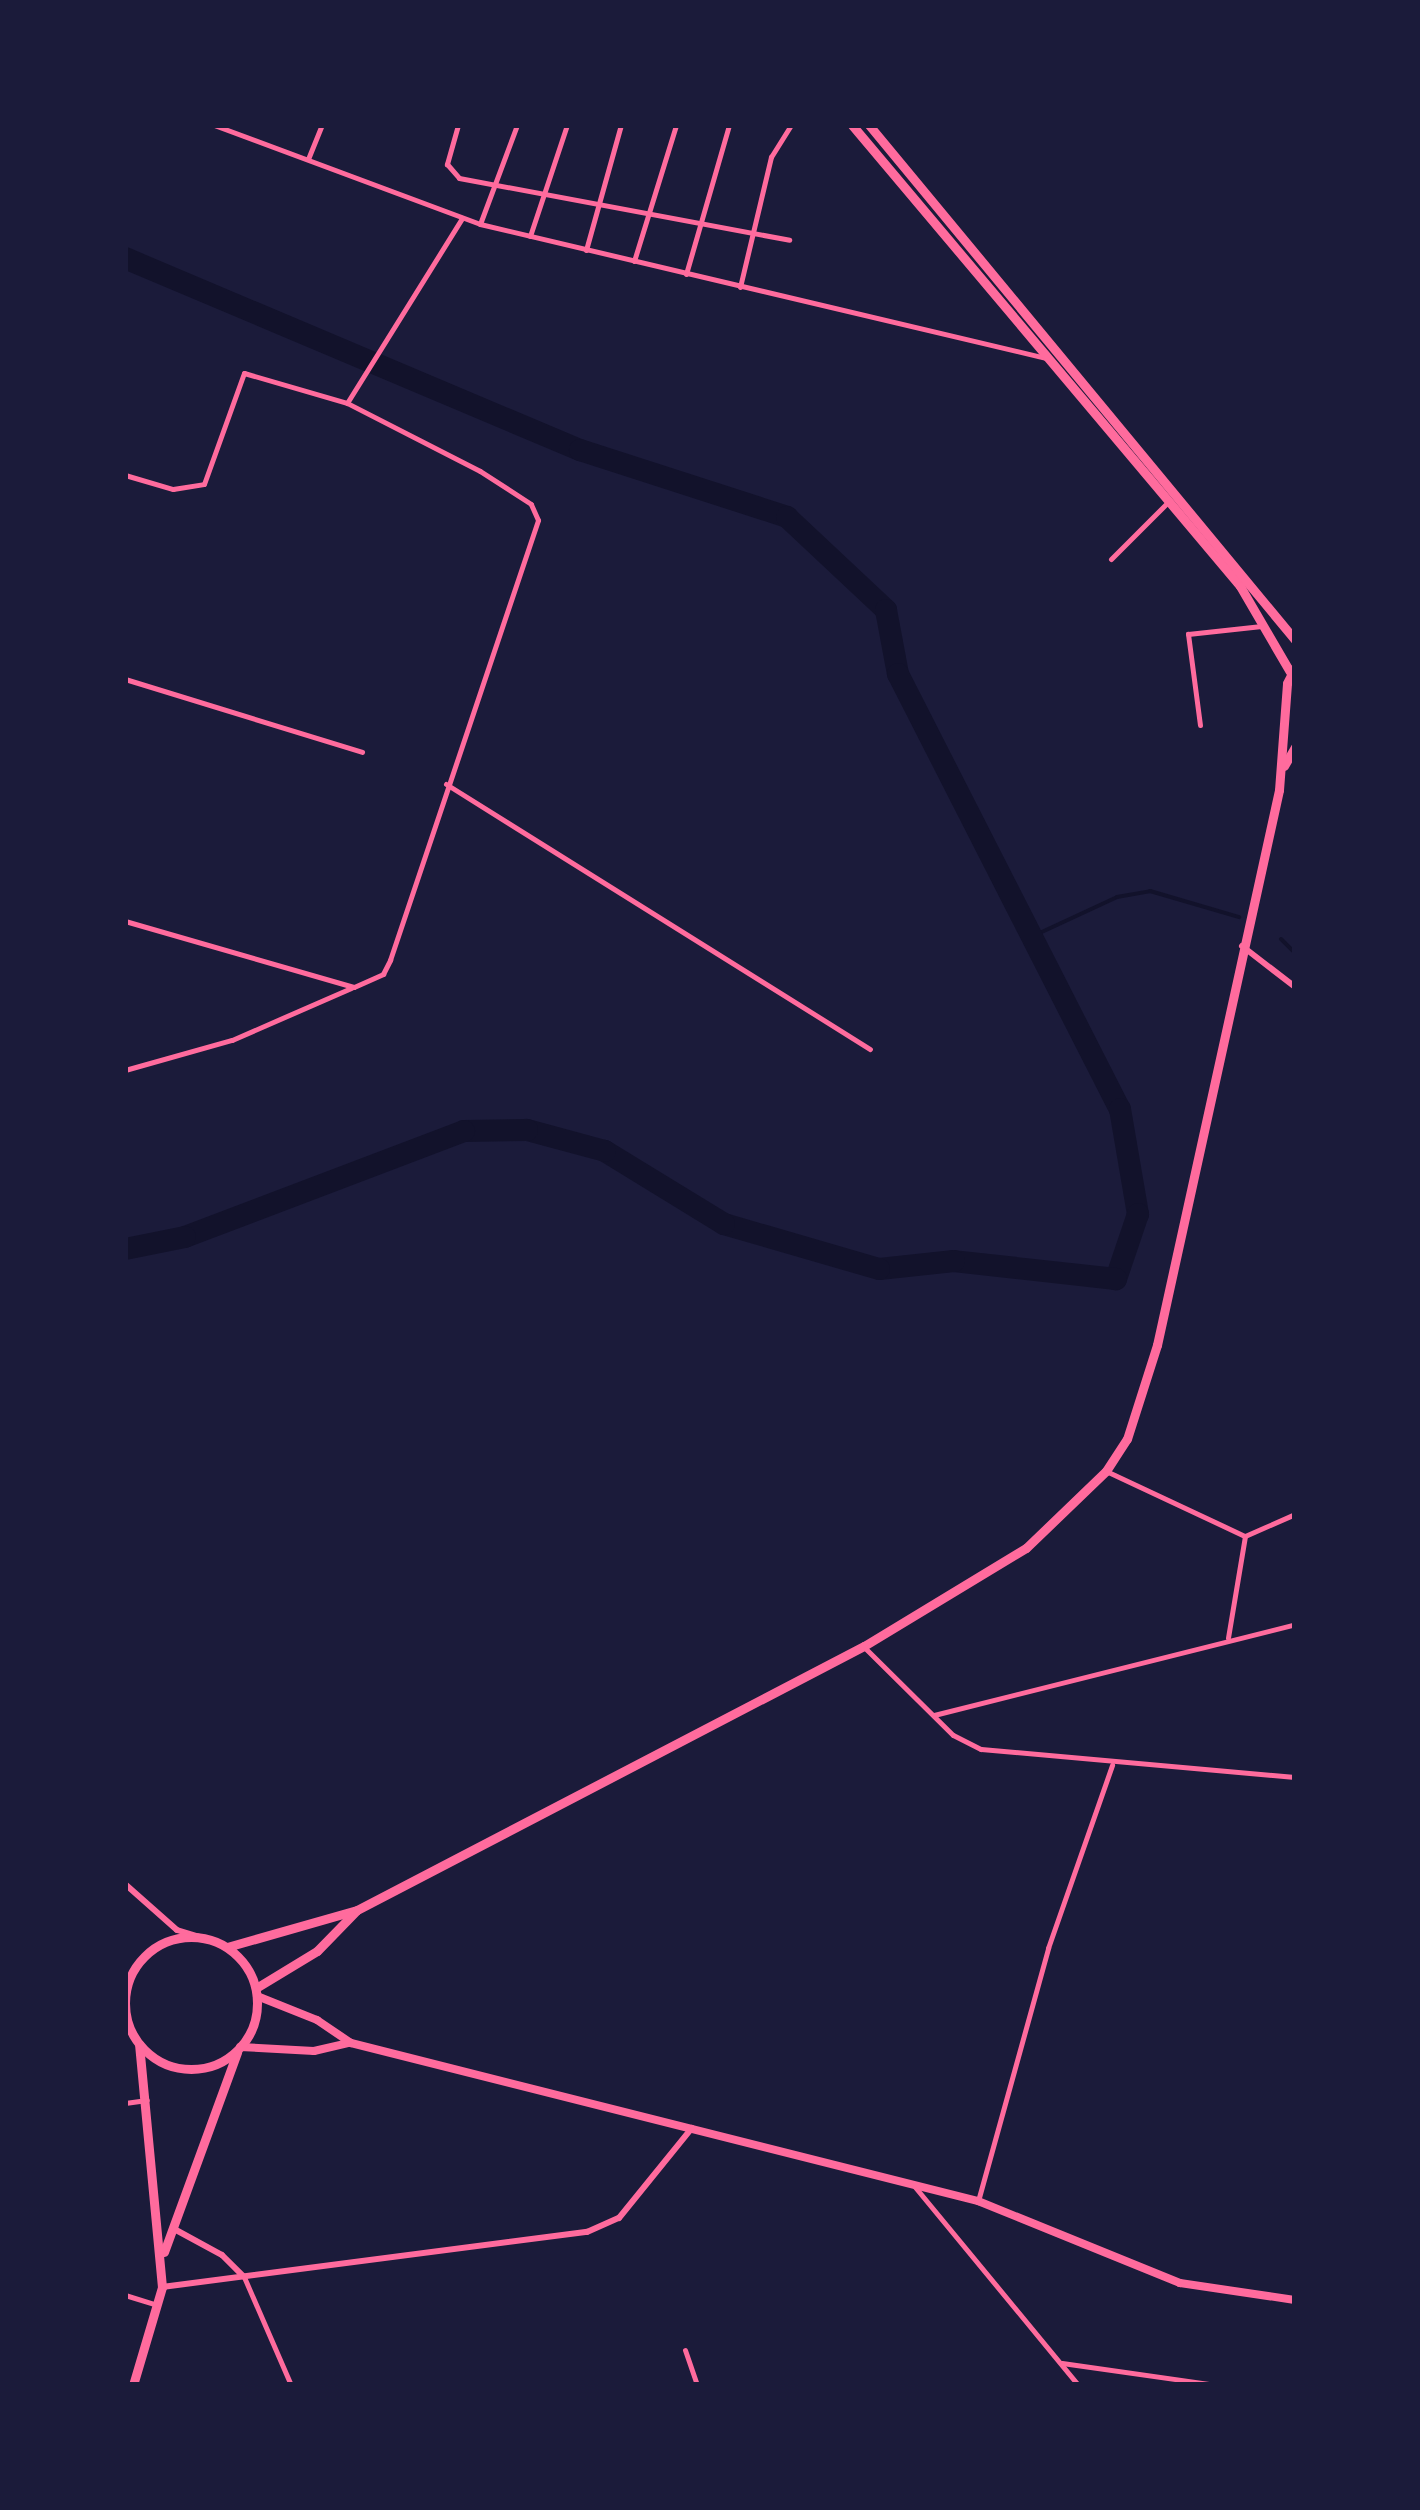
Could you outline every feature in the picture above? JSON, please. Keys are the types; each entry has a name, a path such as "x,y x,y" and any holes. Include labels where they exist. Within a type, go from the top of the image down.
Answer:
{"main road":[{"path":"227,1947 357,1910 864,1646 1026,1548 1106,1471 1127,1440 1153,1363 1283,768 1292,670 1240,586 852,125"},
{"path":"869,125 1295,640"},
{"path":"1010,315 1020,307"},
{"path":"1084,400 1093,392"},
{"path":"1283,768 1295,747"},
{"path":"257,1992 317,1950 357,1910"},
{"path":"351,2043 314,2051 239,2048 206,2067 188,2068 153,2056 139,2044 127,2024 125,1993 143,1957 160,1944 200,1937 227,1947 257,1992 351,2043 978,2201 1180,2283 1295,2300"},
{"path":"162,2254 176,2230 200,2140 239,2048 256,2019 257,1992"},
{"path":"133,2385 162,2287 162,2254 139,2044"}],"street":[{"path":"214,125 480,224 1045,358 1056,350"},
{"path":"307,160 322,125"},
{"path":"458,125 447,169 494,187 790,240"},
{"path":"480,224 517,125"},
{"path":"530,236 547,196 567,125"},
{"path":"586,250 621,125"},
{"path":"634,261 676,125"},
{"path":"686,274 729,125"},
{"path":"740,287 777,141 791,125"},
{"path":"346,403 462,218"},
{"path":"125,474 173,489 204,484 244,373 346,403 440,446 535,510 536,530 383,974 232,1040 125,1070"},
{"path":"1110,559 1170,501"},
{"path":"1200,725 1188,634 1264,626"},
{"path":"125,679 362,752"},
{"path":"446,784 870,1049"},
{"path":"125,921 354,987"},
{"path":"1242,945 1295,987"},
{"path":"1106,1471 1245,1536 1295,1514"},
{"path":"1228,1639 1245,1536"},
{"path":"934,1715 1295,1624"},
{"path":"864,1646 953,1735 981,1748 1112,1765 1295,1777"},
{"path":"978,2201 1048,1948 1112,1765"},
{"path":"125,1884 177,1930 200,1937"},
{"path":"125,2103 147,2100"},
{"path":"162,2287 604,2226 666,2166 693,2127"},
{"path":"914,2187 1078,2385"},
{"path":"176,2230 222,2255 244,2277 291,2385"},
{"path":"125,2294 157,2305"},
{"path":"685,2350 697,2385"},
{"path":"1062,2363 1217,2385"}],"waterway":[{"path":"125,258 580,450 787,517 886,610 898,674 1120,1109 1138,1214 1116,1279 954,1261 879,1269 724,1224 605,1151 527,1130 464,1131 185,1237 125,1249"},
{"path":"1031,937 1117,897 1150,891 1239,917"},
{"path":"1281,939 1295,953"}]}
